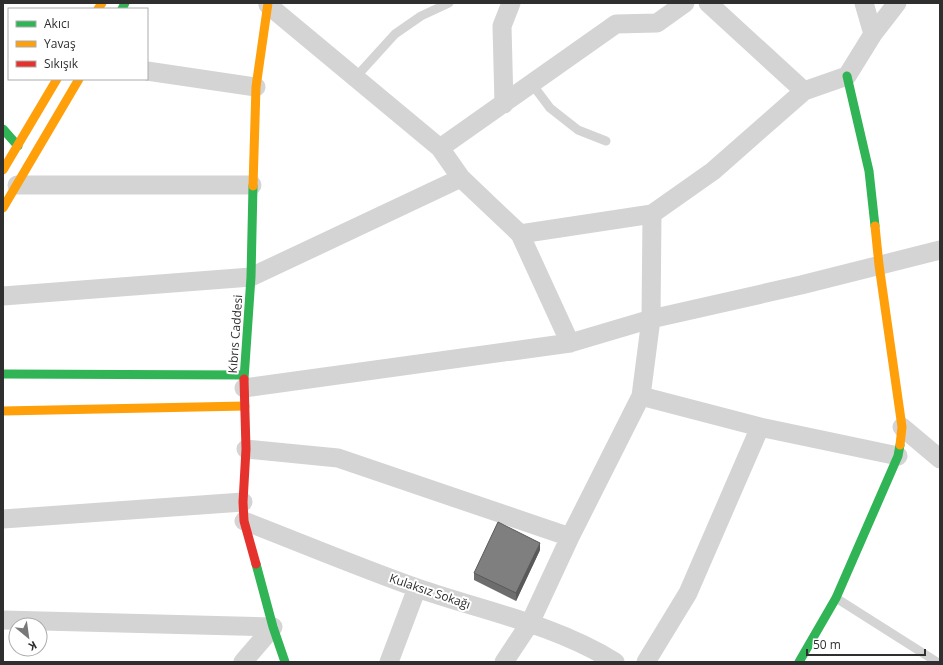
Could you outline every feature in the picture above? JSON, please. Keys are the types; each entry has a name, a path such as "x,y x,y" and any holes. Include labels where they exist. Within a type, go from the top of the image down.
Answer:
{"street":[{"path":"504,104 502,26 511,3"},
{"path":"440,148 616,24 657,23 685,3"},
{"path":"708,3 804,91"},
{"path":"864,3 873,34"},
{"path":"520,234 652,214 713,171 804,91 847,76 873,34 897,3"},
{"path":"268,4 440,148 461,178 520,234 570,343"},
{"name":"Kıbrıs Caddesi","path":"268,4 256,87 252,185 251,277 244,390 246,449 242,502 244,521 273,627 285,662"},
{"path":"148,71 256,87"},
{"path":"799,662 836,598 898,456 902,427 879,265 869,171 847,76"},
{"path":"3,170 56,80"},
{"path":"3,208 78,80"},
{"path":"3,129 18,146"},
{"path":"3,296 251,277 461,178"},
{"path":"17,185 252,185"},
{"path":"504,662 530,623 570,537 641,396 652,319 652,214"},
{"path":"3,410 244,390 570,343 652,319 800,285 940,250"},
{"path":"3,374 244,390"},
{"path":"641,396 760,427 898,456"},
{"path":"646,662 688,593 760,427"},
{"path":"902,427 940,459"},
{"path":"246,449 338,458 570,537"},
{"path":"3,519 242,502"},
{"name":"Kulaksız Sokağı","path":"244,521 417,588 530,623 596,650 615,662"},
{"path":"389,662 417,588"},
{"path":"3,620 273,627"},
{"path":"242,662 273,627"}],"lane":[{"path":"355,78 395,34 421,16 449,3"},
{"path":"532,84 550,108 578,130 606,141"},
{"path":"836,598 937,662"}],"building":[{"path":"498,522 540,543 516,593 474,573"}],"traffic: fast":[{"path":"122,8 125,3"},
{"path":"847,76 869,171 875,226"},
{"path":"3,129 18,146"},
{"path":"244,379 251,277 253,186"},
{"path":"3,374 244,375"},
{"path":"799,662 836,598 898,456 900,445"},
{"path":"256,564 273,627 285,662"}],"traffic: slow":[{"path":"99,8 102,3"},
{"path":"253,186 256,87 268,3"},
{"path":"3,170 56,80"},
{"path":"3,208 78,80"},
{"path":"875,226 879,265 902,427 900,445"},
{"path":"3,411 245,406"}],"traffic: jam":[{"path":"244,379 246,449 243,502 244,521 256,564"}]}
